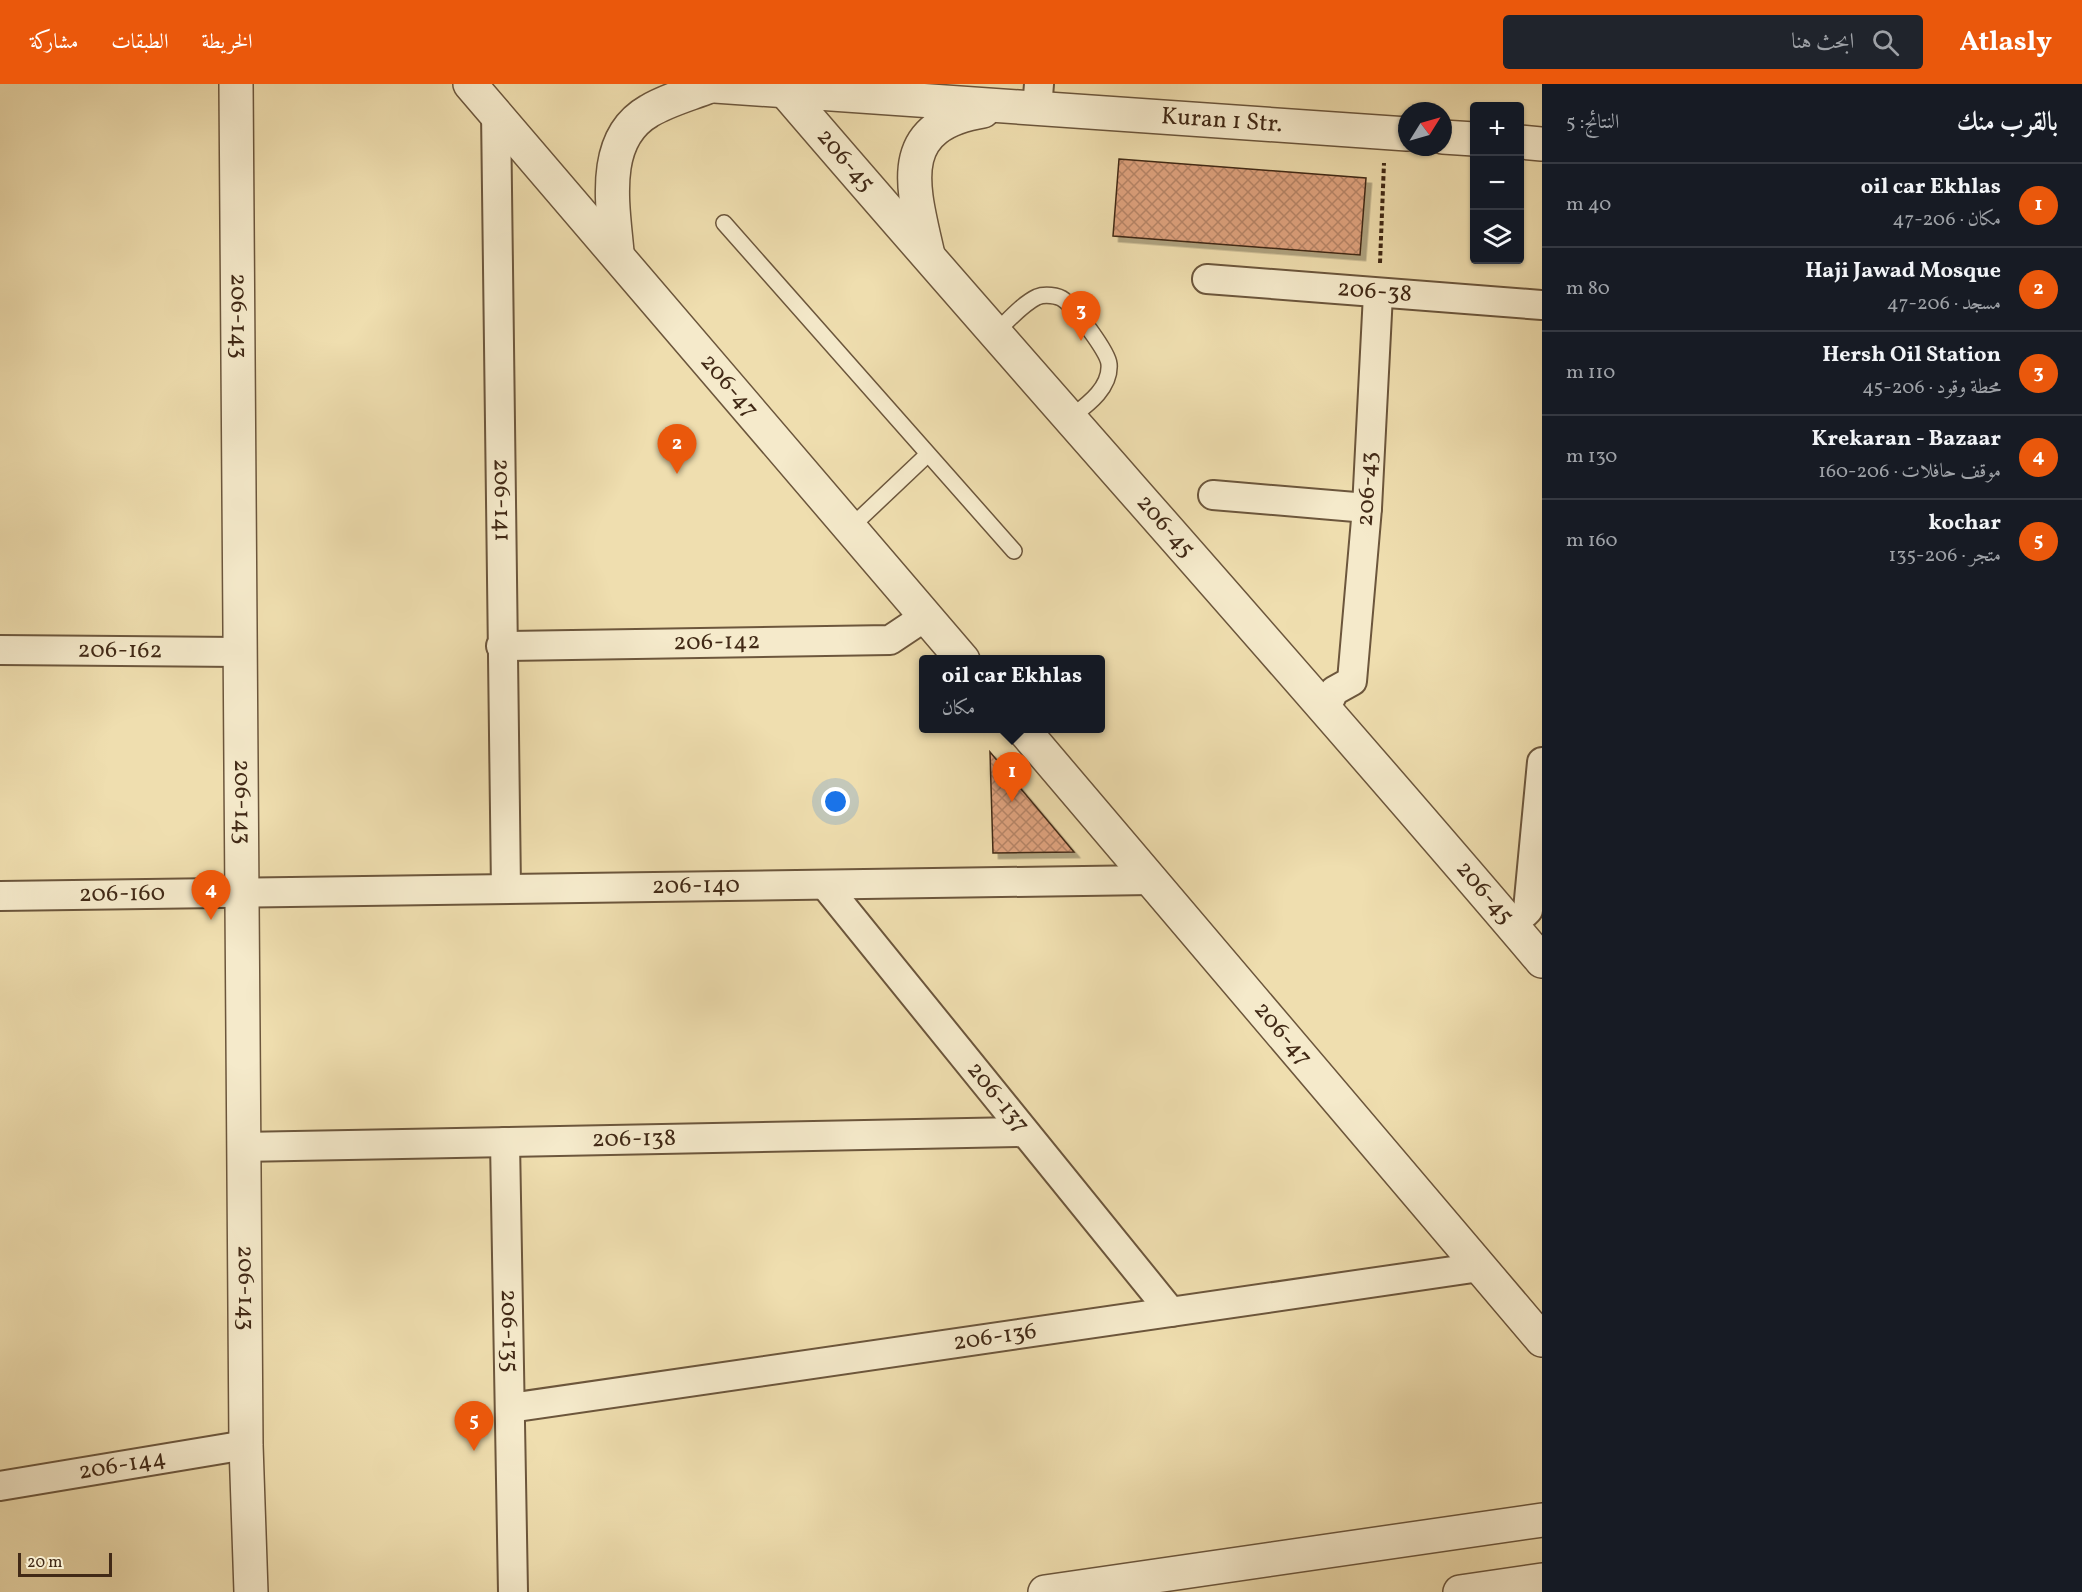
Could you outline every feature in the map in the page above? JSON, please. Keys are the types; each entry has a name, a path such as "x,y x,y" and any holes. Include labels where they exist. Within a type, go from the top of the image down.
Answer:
{"street":[{"name":"206-143","path":"236,84 246,1445 251,1592"},
{"name":"206-47","path":"470,84 617,252 959,655"},
{"path":"617,252 611,185 618,150 640,117 698,85 788,86 1028,100"},
{"name":"206-45","path":"788,86 929,259 1326,708 1525,916 1542,961"},
{"path":"929,259 915,192 915,163 918,150 931,134 947,123 975,112 1028,100"},
{"name":"Kuran 1 Str.","path":"1028,100 1398,133"},
{"name":"206-141","path":"496,112 501,646 506,889"},
{"path":"1452,138 1470,139"},
{"path":"1524,142 1542,144"},
{"name":"206-38","path":"1208,279 1542,305"},
{"name":"206-43","path":"1326,708 1334,691 1352,681 1367,508 1378,294"},
{"path":"1213,495 1367,508"},
{"name":"206-142","path":"501,646 890,640 926,616"},
{"name":"206-162","path":"0,650 240,652"},
{"name":"206-47","path":"1025,733 1542,1340"},
{"path":"1525,916 1528,910 1542,762"},
{"name":"206-140","path":"242,892 1151,880"},
{"name":"206-137","path":"825,885 1171,1312"},
{"name":"206-160","path":"0,896 242,892"},
{"name":"206-138","path":"244,1147 1024,1132"},
{"name":"206-135","path":"505,1142 513,1592"},
{"name":"206-136","path":"510,1408 1480,1267"},
{"name":"206-144","path":"0,1486 246,1445"},
{"path":"1045,1592 1542,1520"},
{"path":"1460,1592 1542,1580"}],"lane":[{"path":"724,223 1014,551"},
{"path":"995,333 1037,297 1049,295 1064,300 1107,353 1110,366 1104,386 1088,405 1070,418"},
{"path":"851,527 927,455"}],"path":[{"path":"1378,294 1384,162"}],"building":[{"path":"1119,159 1366,178 1360,255 1113,236"},
{"path":"990,752 1074,852 993,853"}],"place":[{"name":"Hersh Oil Station","path":"1081,341"},
{"name":"Haji Jawad Mosque","path":"677,474"},
{"name":"oil car Ekhlas","path":"1012,802"},
{"name":"Krekaran - Bazaar","path":"211,920"},
{"name":"kochar","path":"474,1451"}]}
